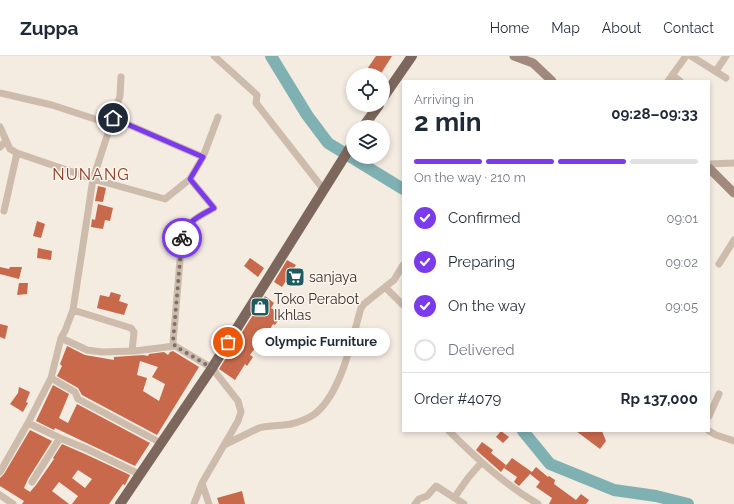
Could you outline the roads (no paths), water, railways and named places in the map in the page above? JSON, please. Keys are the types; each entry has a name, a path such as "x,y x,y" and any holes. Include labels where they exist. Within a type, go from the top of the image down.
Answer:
{"main road":[{"path":"390,88 412,56"},
{"path":"120,504 212,368 346,154"}],"street":[{"path":"214,56 257,95 256,103 324,190"},
{"path":"514,56 533,63 551,80"},
{"path":"670,78 686,56"},
{"path":"691,56 726,78"},
{"path":"716,71 726,56"},
{"path":"0,472 28,423 51,378 61,338 73,310 93,179 120,96 121,77"},
{"path":"0,93 111,121 203,157"},
{"path":"0,127 10,149 17,154 93,179 165,199 190,179 203,157 218,117"},
{"path":"0,147 6,141"},
{"path":"4,211 17,154"},
{"path":"710,164 734,163"},
{"path":"710,169 734,193"},
{"path":"175,346 173,342 182,237 184,230 194,218 214,208 190,179"},
{"path":"719,264 734,240"},
{"path":"224,445 264,426 283,426 298,423 316,413 327,402 339,378 361,308 394,280 402,267"},
{"path":"386,288 402,304"},
{"path":"73,310 131,328 134,332 132,351"},
{"path":"61,338 87,350 107,353 175,346 212,368 234,394 238,400 241,412 238,421 202,483 194,504"},
{"path":"51,378 75,392 78,399 161,443"},
{"path":"710,414 719,394"},
{"path":"28,423 140,474"},
{"path":"450,432 481,463 524,501 538,504"},
{"path":"710,432 734,441"},
{"path":"32,482 60,438"},
{"path":"454,498 481,463"},
{"path":"202,483 209,504"},
{"path":"415,504 419,499 427,496 436,486 464,504"},
{"path":"0,495 13,504"}],"waterway":[{"path":"271,56 307,115 328,143 402,188"},
{"path":"524,432 550,464 614,490 656,496 688,504"}],"place":[{"name":"sanjaya","path":"295,277"},
{"name":"Toko Perabot Ikhlas","path":"260,307"},
{"name":"Olympic Furniture","path":"228,342"}],"district":[{"name":"NUNANG","path":"91,174"}]}
